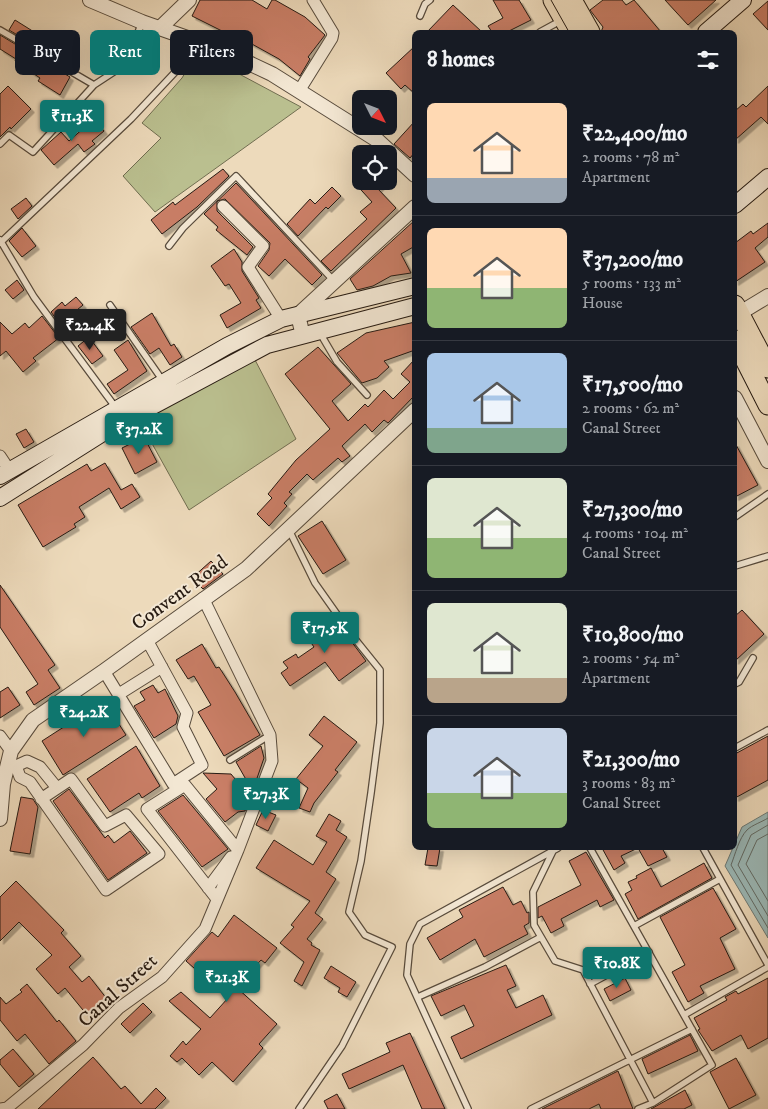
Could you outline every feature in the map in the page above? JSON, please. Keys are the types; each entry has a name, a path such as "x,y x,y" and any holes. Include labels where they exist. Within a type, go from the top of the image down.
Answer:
{"main road":[{"path":"553,0 567,26"},
{"path":"572,0 589,30"},
{"path":"708,30 743,0"},
{"path":"737,203 768,176"},
{"path":"5,474 227,346 281,319 412,287"},
{"path":"0,498 122,422 267,345 412,307"},
{"path":"737,313 768,368"},
{"path":"737,344 768,405"}],"street":[{"path":"90,0 142,22 170,31"},
{"path":"160,28 189,0"},
{"path":"298,91 332,38 333,32 313,0"},
{"path":"253,65 272,74 377,140 412,172"},
{"path":"223,206 263,246 248,267 281,319"},
{"path":"303,336 298,314 412,210"},
{"path":"737,311 768,296"},
{"path":"737,402 768,461"},
{"name":"Convent Road","path":"0,819 3,784 9,756 33,720 246,569 412,413"},
{"path":"0,456 5,474"},
{"name":"Canal Street","path":"0,1109 7,1108 83,1045 119,1008 162,978 205,929 272,761 270,735 203,598"},
{"path":"104,671 173,784 202,765 183,727 187,713 147,640"},
{"path":"118,694 162,667"},
{"path":"0,736 20,777 30,782 41,799 106,890 159,854 126,815 105,826 71,779 41,799"},
{"path":"9,756 40,767 57,788"},
{"path":"208,888 237,849 185,784 146,809 208,888 217,899"}],"lane":[{"path":"420,16 430,0"},
{"path":"0,144 9,135 33,152 94,85 126,64 142,22"},
{"path":"549,30 567,26"},
{"path":"0,30 94,85"},
{"path":"117,410 34,297 1,241 131,118 172,75"},
{"path":"169,246 183,228 236,176 335,282"},
{"path":"110,305 164,383"},
{"path":"319,331 337,362 367,395"},
{"path":"737,516 768,494"},
{"path":"288,528 315,584 380,670 380,723 361,861 349,912 366,934 392,948 342,1046 299,1109"},
{"path":"737,565 768,556"},
{"path":"737,683 753,658"},
{"path":"737,747 768,730"},
{"path":"230,760 270,735"},
{"path":"468,1109 407,974 410,944 420,924 554,850"},
{"path":"555,850 533,892 534,925 555,961 583,970 652,1103"},
{"path":"591,850 712,1065 652,1103 638,1109"},
{"path":"684,1015 768,966 704,850"},
{"path":"634,926 720,879"},
{"path":"418,997 485,967 541,937"},
{"path":"590,984 649,952"},
{"path":"532,1109 540,1107 692,1029"}],"green space":[{"path":"184,75 241,75 301,107 155,212 123,176 161,138 142,123"},
{"path":"253,356 296,439 189,510 140,422"}],"water":[{"path":"768,812 768,938 725,866 732,850 737,850 737,838 742,827"}],"building":[{"path":"200,0 252,0 267,9 272,0 275,0 305,17 325,35 308,57 310,59 300,76 279,59 253,45 253,30 220,30 192,16"},
{"path":"493,0 519,0 531,20 511,30 491,30 488,26 503,18"},
{"path":"603,0 622,0 626,5 634,0 659,30 602,30 603,27 590,10"},
{"path":"665,0 716,0 688,25"},
{"path":"768,1 768,30 753,14"},
{"path":"453,5 480,30 429,30"},
{"path":"15,20 31,30 15,30 15,34 9,30"},
{"path":"0,35 15,44 15,58 0,49"},
{"path":"412,49 412,91 405,85 401,89 386,73"},
{"path":"36,75 67,75 70,77 60,95 38,81 40,78"},
{"path":"8,86 31,109 0,137 0,94"},
{"path":"768,86 768,124 761,117 737,138 737,109 743,104 746,107"},
{"path":"94,119 104,131 92,141 95,144 84,152 78,144 54,165 41,150 61,132 69,141"},
{"path":"412,124 412,156 410,158 394,144"},
{"path":"223,169 229,176 197,207 162,234 151,220 173,202 175,205"},
{"path":"236,183 322,275 312,285 285,259 269,276 258,266 269,250 270,243 225,199 218,201"},
{"path":"332,187 341,196 328,209 326,207 298,236 287,224 310,199 315,204"},
{"path":"361,190 379,190 396,208 331,271 321,261 367,219 360,212 372,202"},
{"path":"26,198 32,206 18,219 11,209"},
{"path":"217,201 217,211 253,247 247,255 216,230 218,227 204,214"},
{"path":"412,223 412,248 401,254 411,273 391,276 373,286 357,290 350,279"},
{"path":"768,223 768,237 755,248 765,262 737,281 737,242 751,231 753,234"},
{"path":"22,228 36,246 22,257 9,241"},
{"path":"234,249 242,262 242,271 259,298 256,300 261,308 227,328 220,315 241,303 229,284 225,286 211,266"},
{"path":"17,280 24,290 13,299 5,290"},
{"path":"76,297 83,305 60,324 51,312 62,302 65,306"},
{"path":"108,310 117,323 108,329 99,316"},
{"path":"152,313 171,346 174,344 182,357 170,365 159,348 150,354 131,327"},
{"path":"42,316 59,338 33,358 36,361 23,372 6,351 0,356 0,322 12,334 25,323 29,328"},
{"path":"412,323 412,351 384,361 389,367 377,378 362,383 337,353 366,333"},
{"path":"89,337 103,356 92,364 78,346"},
{"path":"128,340 147,371 114,394 107,384 128,370 114,350"},
{"path":"318,347 351,384 332,401 348,421 365,404 368,407 384,390 393,399 410,382 401,374 412,362 412,398 388,423 384,420 372,432 365,424 342,446 350,456 342,462 338,458 313,480 307,474 289,492 292,494 284,503 287,506 269,526 257,514 272,498 268,494 296,460 330,429 285,374"},
{"path":"26,429 34,442 24,448 16,434"},
{"path":"144,437 157,462 135,474 122,448"},
{"path":"737,447 758,485 737,496"},
{"path":"105,463 121,490 132,484 140,497 121,509 109,488 79,507 85,517 74,524 76,527 43,547 18,505 87,464 91,471"},
{"path":"322,521 346,560 323,574 298,536"},
{"path":"211,561 223,574 203,589 192,578"},
{"path":"0,585 55,665 48,670 60,688 34,705 26,692 38,684 0,627"},
{"path":"742,610 764,634 737,659 737,614"},
{"path":"333,617 366,661 339,681 325,662 290,686 281,673 288,668 283,662 296,654 298,658 314,647 307,637"},
{"path":"202,644 216,668 219,667 235,692 260,735 224,756 198,712 211,705 194,676 188,679 176,660"},
{"path":"153,685 158,693 165,689 178,716 176,724 154,738 134,706 145,700 140,692"},
{"path":"8,687 20,705 0,718 0,692"},
{"path":"104,701 126,735 63,775 42,741"},
{"path":"324,716 357,742 335,770 338,772 314,803 310,812 299,808 308,788 296,779 323,746 309,735"},
{"path":"768,736 768,780 737,797 737,753"},
{"path":"136,746 160,786 142,798 139,793 110,812 87,779"},
{"path":"261,746 264,758 255,784 248,783 236,762"},
{"path":"203,773 231,774 249,796 245,811 238,812 225,822 206,799 217,789"},
{"path":"69,789 105,838 108,835 114,843 130,831 147,853 108,880 53,801"},
{"path":"183,795 228,849 202,867 158,811"},
{"path":"21,797 33,799 38,807 30,854 10,851"},
{"path":"263,810 276,815 268,831 256,825"},
{"path":"329,814 341,821 336,830 347,837 326,872 336,879 315,913 323,919 307,939 312,943 311,945 320,950 302,986 294,981 304,962 280,943 294,927 291,925 310,901 256,868 274,840 313,865 327,842 316,836"},
{"path":"428,850 440,850 437,866 425,865"},
{"path":"603,850 634,850 621,856 625,863 614,870"},
{"path":"639,850 663,850 667,857 648,866"},
{"path":"586,852 614,900 600,907 597,900 561,919 564,926 551,933 542,916 538,918 538,907 581,885 569,861"},
{"path":"704,863 712,878 638,919 625,894 632,890 628,882 651,868 661,887"},
{"path":"16,881 64,930 61,933 81,956 69,967 82,982 89,976 107,999 87,1015 65,988 58,994 36,969 52,955 19,922 0,941 0,897"},
{"path":"503,887 513,905 521,901 527,913 529,912 529,923 524,926 528,934 484,957 475,939 440,960 427,938 463,917 459,910"},
{"path":"713,888 736,929 720,938 735,969 700,986 704,993 688,1002 672,972 685,965 660,917"},
{"path":"234,915 277,948 265,963 261,960 236,987 277,1024 259,1044 263,1048 233,1082 212,1062 199,1075 182,1058 177,1062 170,1056 183,1041 186,1045 201,1029 169,1001 181,992 210,1018 228,998 186,961 212,932 218,937"},
{"path":"506,965 516,986 507,990 516,1008 543,995 552,1015 461,1059 451,1037 474,1026 464,1005 441,1016 431,996"},
{"path":"331,966 356,982 347,997 338,992 340,988 324,978"},
{"path":"625,978 631,990 610,1001 604,989"},
{"path":"768,978 768,1038 748,1049 741,1035 712,1051 698,1030 700,1029 694,1018 727,1000 725,997 736,991 738,994"},
{"path":"27,984 57,1022 59,1020 76,1041 49,1064 25,1034 17,1041 0,1020 0,997 6,1004 22,992 20,990"},
{"path":"143,1003 152,1012 130,1033 121,1024"},
{"path":"410,1033 445,1109 422,1109 403,1065 349,1089 342,1074 390,1052 386,1043"},
{"path":"690,1035 698,1051 648,1074 642,1059"},
{"path":"13,1049 34,1074 19,1087 0,1064 0,1060"},
{"path":"93,1057 121,1089 125,1086 141,1104 156,1088 166,1098 155,1109 38,1109"},
{"path":"736,1058 756,1095 729,1109 710,1072"},
{"path":"618,1071 633,1109 601,1109 599,1104 589,1109 542,1109"},
{"path":"685,1090 692,1105 684,1109 651,1109"},
{"path":"337,1094 345,1109 328,1109 324,1101"}],"tram line":[{"path":"551,0 568,30"}]}
